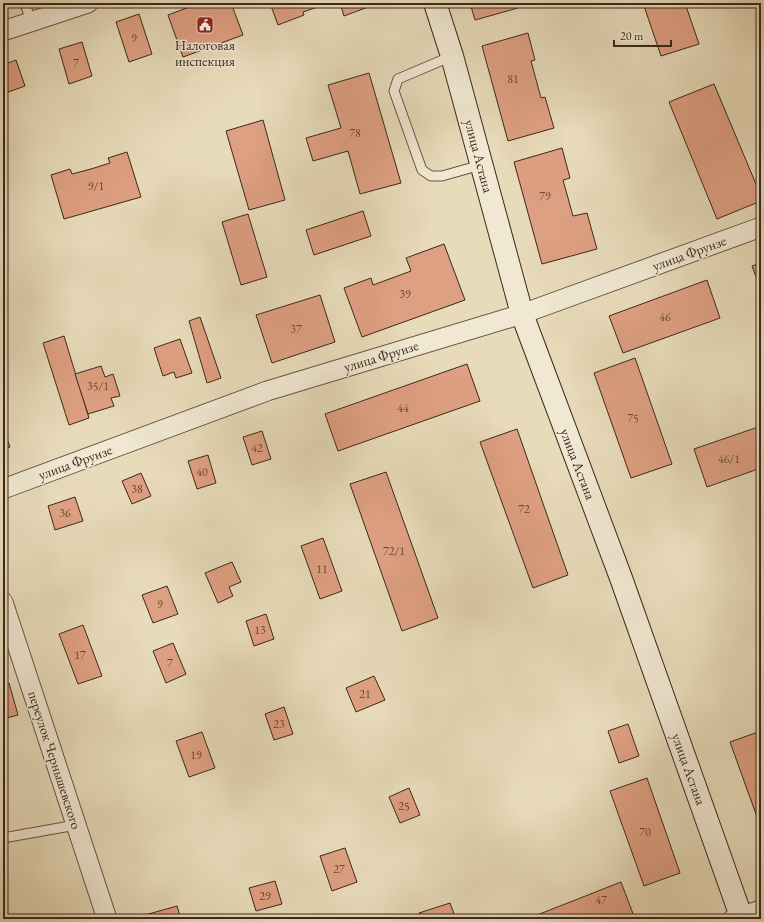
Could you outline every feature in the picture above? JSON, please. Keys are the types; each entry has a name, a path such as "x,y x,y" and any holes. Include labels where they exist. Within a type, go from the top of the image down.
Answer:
{"street":[{"path":"3,31 88,3"},
{"name":"улица Астана","path":"435,3 452,56 522,314 744,916"},
{"name":"улица Фрунзе","path":"3,489 267,391 522,314 761,227"},
{"name":"переулок Чернышевского","path":"3,602 106,919"}],"lane":[{"path":"25,3 31,22"},
{"path":"452,56 398,79 394,91 422,170 431,176 442,176 481,165"},
{"path":"3,838 76,825"}],"building":[{"name":"Налоговая инспекция","path":"200,3 231,3 243,35 183,57 168,15"},
{"path":"270,3 329,3 303,12 304,15 278,25"},
{"path":"340,3 379,3 344,16"},
{"path":"470,3 517,3 518,8 475,20"},
{"path":"643,3 685,3 699,44 661,56"},
{"path":"139,14 152,54 129,62 116,22"},
{"path":"528,33 535,60 531,61 541,98 545,97 554,128 508,141 482,46"},
{"path":"82,42 92,76 69,84 59,49"},
{"path":"16,60 25,86 3,94 3,65"},
{"path":"369,73 401,183 360,194 348,151 313,161 306,138 341,128 328,85"},
{"path":"714,84 761,196 761,201 717,219 669,102"},
{"path":"761,115 761,128 756,118"},
{"path":"263,120 285,200 249,210 226,131"},
{"path":"562,148 570,178 563,180 573,216 587,213 597,249 542,264 514,162"},
{"path":"127,152 141,197 64,219 51,175 70,169 72,174 91,169 110,163 108,158"},
{"path":"363,211 371,236 314,255 306,230"},
{"path":"248,214 267,277 241,285 222,222"},
{"path":"444,244 465,300 362,337 344,288 371,278 373,285 411,271 406,258"},
{"path":"761,263 761,290 752,266"},
{"path":"707,280 720,318 623,353 609,316"},
{"path":"320,295 335,342 272,363 256,315"},
{"path":"200,317 221,378 207,383 189,321"},
{"path":"64,336 89,418 69,425 43,343"},
{"path":"180,339 192,373 176,378 174,372 163,376 154,348"},
{"path":"635,358 672,464 631,478 594,373"},
{"path":"467,364 480,401 338,451 325,414"},
{"path":"101,366 105,377 113,374 120,396 111,398 114,406 88,414 75,374"},
{"path":"761,426 761,468 707,487 694,449"},
{"path":"3,428 10,447 3,449"},
{"path":"517,429 568,575 533,588 480,442"},
{"path":"262,431 271,459 252,465 243,437"},
{"path":"208,455 216,483 197,489 188,461"},
{"path":"386,472 438,618 402,631 350,484"},
{"path":"141,473 151,496 132,504 122,481"},
{"path":"75,497 83,521 55,530 48,506"},
{"path":"323,538 342,591 320,599 301,546"},
{"path":"232,562 241,582 229,587 233,596 218,603 205,573"},
{"path":"167,586 178,614 153,623 142,595"},
{"path":"266,614 274,639 254,646 246,621"},
{"path":"83,625 102,676 78,684 59,634"},
{"path":"173,643 186,674 166,683 153,651"},
{"path":"374,676 385,700 356,712 346,688"},
{"path":"9,683 18,715 3,719 3,685"},
{"path":"284,707 293,734 274,740 265,714"},
{"path":"628,724 639,756 619,763 608,731"},
{"path":"761,731 761,828 730,742"},
{"path":"202,732 215,768 189,777 176,741"},
{"path":"647,778 680,873 644,886 610,791"},
{"path":"409,788 420,815 400,823 389,797"},
{"path":"345,848 357,882 332,891 320,856"},
{"path":"275,881 282,904 256,911 249,888"},
{"path":"621,882 635,919 527,919"},
{"path":"450,903 456,919 420,919 419,913"},
{"path":"177,906 181,919 146,919 145,915"}],"place":[{"name":"Налоговая инспекция","path":"205,25"}]}
